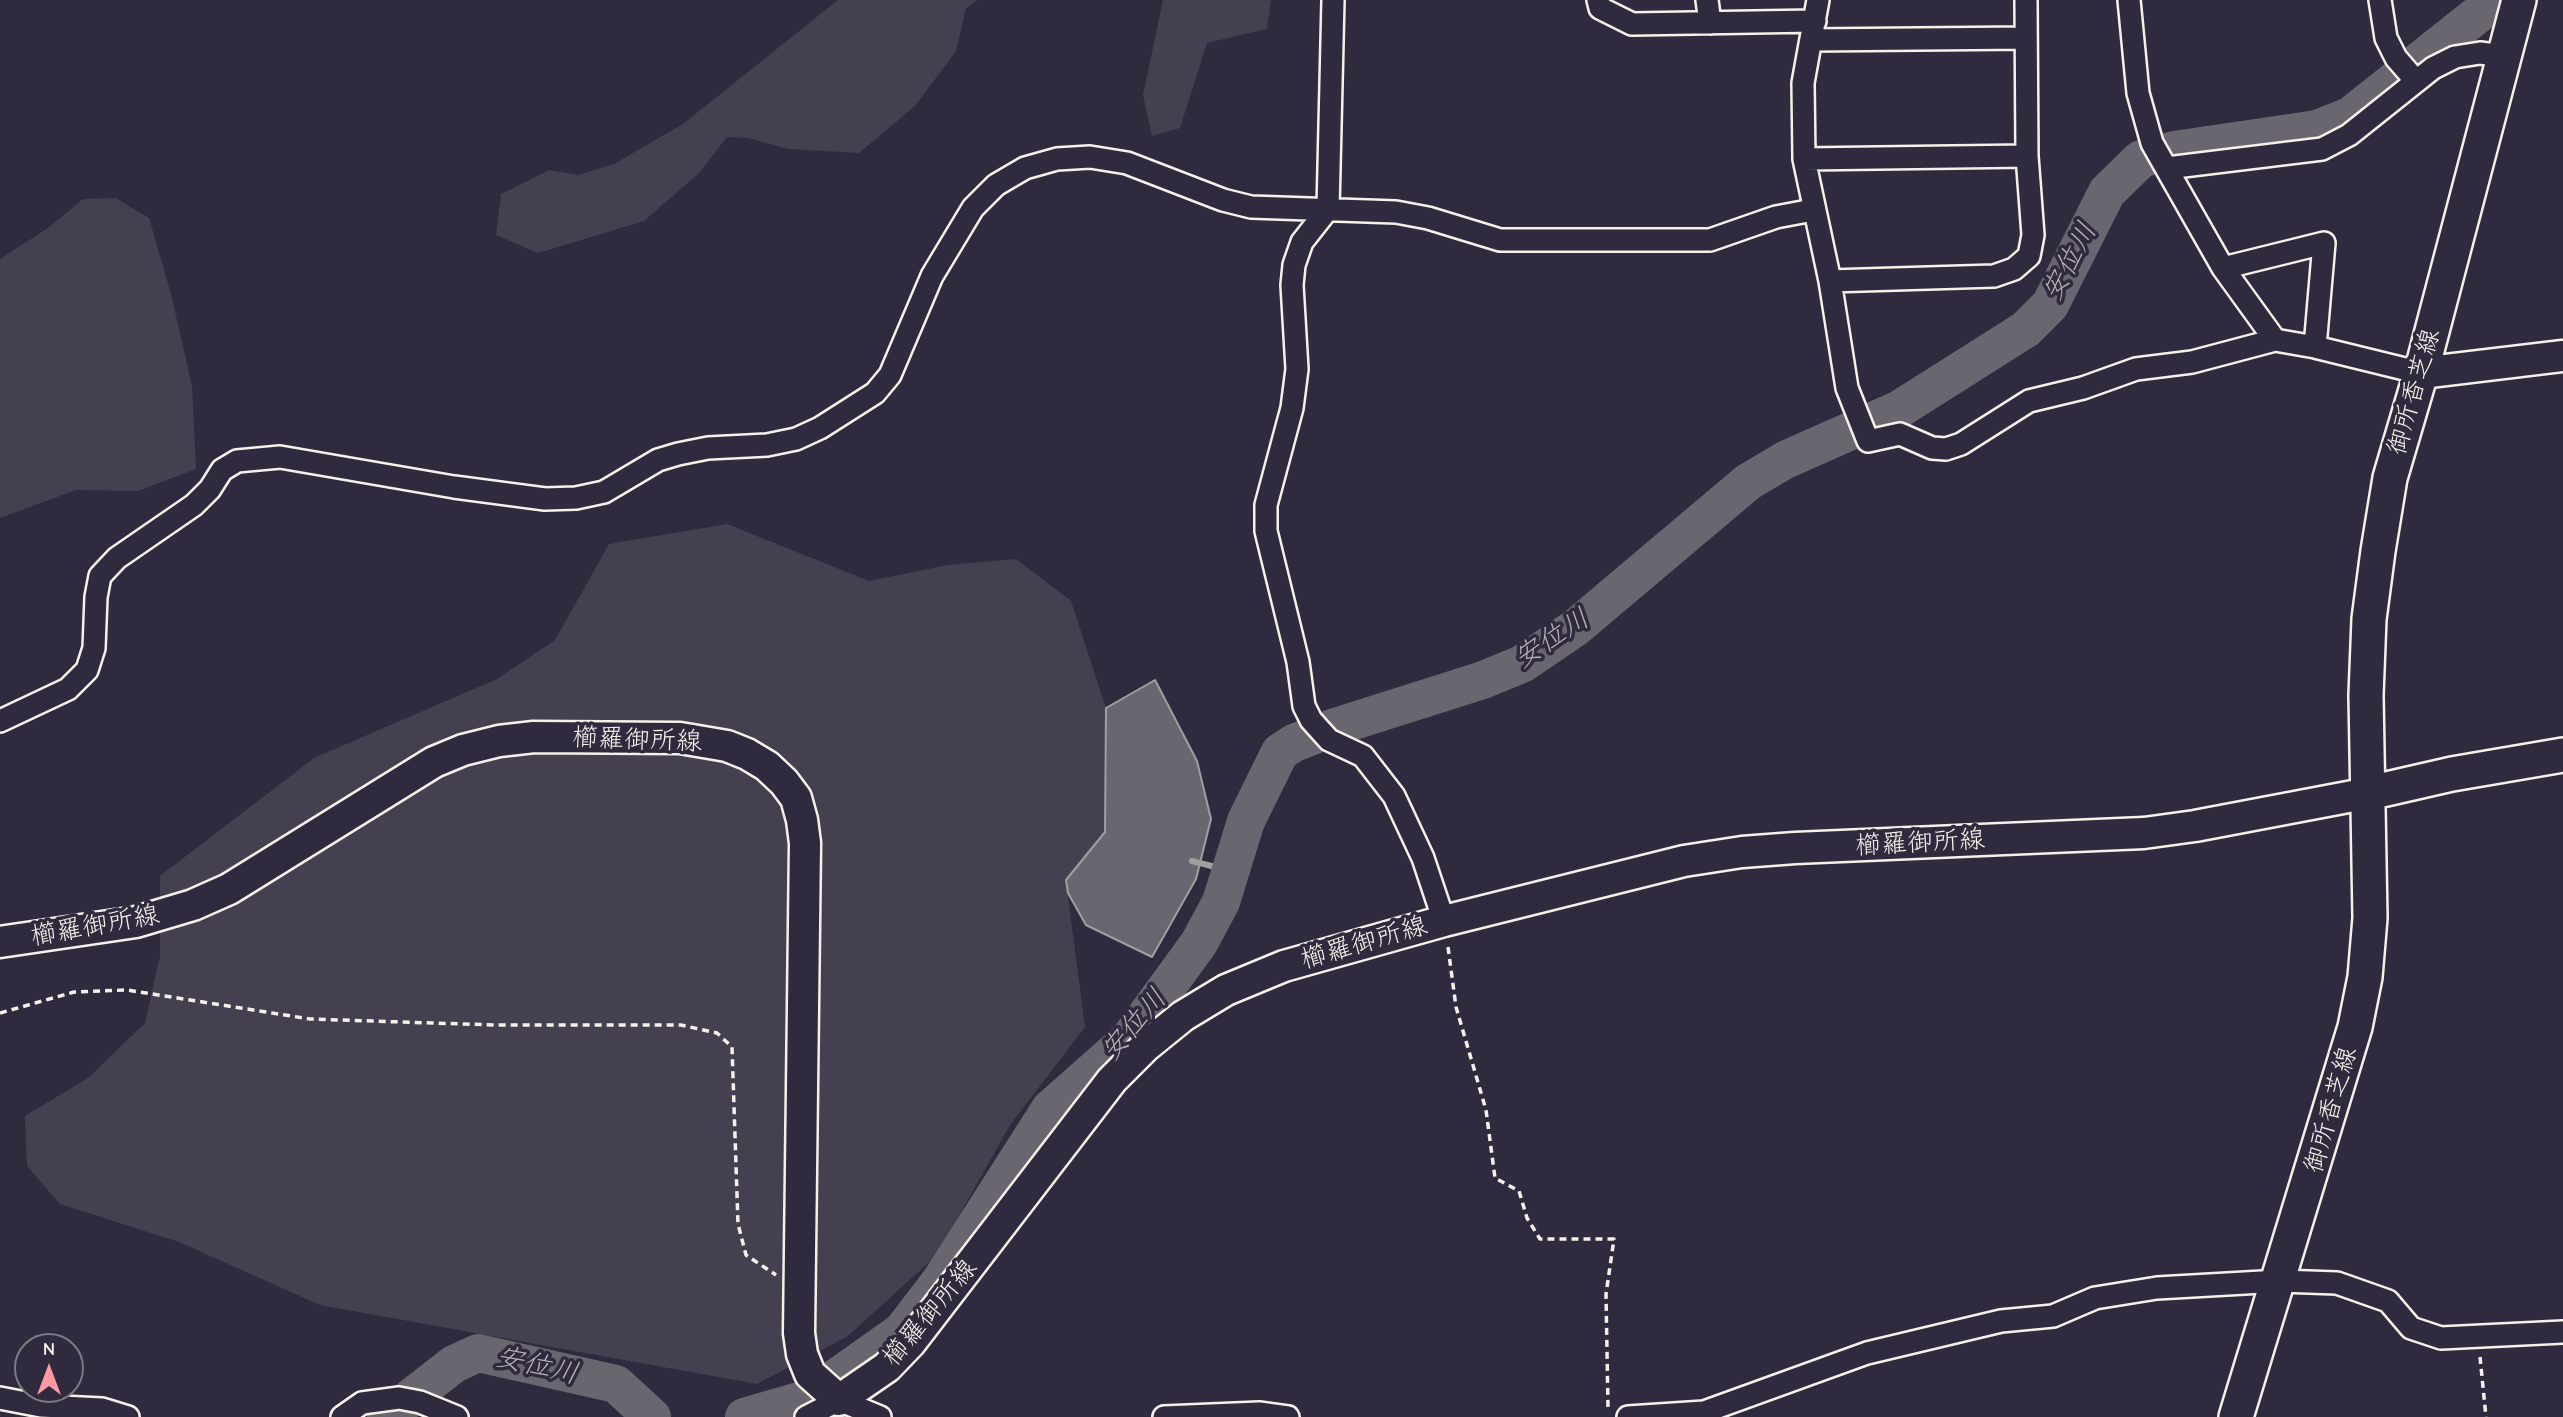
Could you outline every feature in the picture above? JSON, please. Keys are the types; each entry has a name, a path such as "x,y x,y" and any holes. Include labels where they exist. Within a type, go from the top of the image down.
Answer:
{"main road":[{"name":"御所香芝線","path":"2236,1417 2280,1281 2355,1027 2365,977 2370,918 2366,695 2369,619 2390,478 2421,373 2518,5"},
{"path":"2421,373 2563,356"},
{"name":"櫛羅御所線","path":"0,942 136,922 192,905 229,889 434,762 463,750 499,741 534,737 680,738 727,746 766,766 785,782 796,798 805,843 799,1333 802,1354 826,1388 887,1367 910,1343 1112,1080 1183,1016 1226,990 1284,966 1444,920 1684,861 1742,852 2144,833 2369,793"},
{"path":"2369,793 2452,774 2563,755"}],"street":[{"path":"1333,0 1328,209 1302,242 1294,265 1292,285 1297,369 1292,408 1266,505 1269,551 1295,650 1304,706 1311,720 1329,740 1363,756 1394,796 1423,858 1444,920"},
{"path":"1598,0 1600,8 1632,24 1710,23 1813,31 2026,38"},
{"path":"1707,0 1710,23"},
{"path":"1818,0 1803,83 1804,159 1830,281 1847,388 1854,413 1868,441 1900,434 1932,448 1946,449 1961,444 2029,401 2084,388 2136,369 2192,362 2275,340 2315,346 2421,373"},
{"path":"1830,281 1994,276 2014,269 2029,256 2033,235 2027,156 2026,0"},
{"path":"2129,0 2138,93 2143,121 2152,143 2223,268 2275,340"},
{"path":"2380,0 2386,38 2396,58 2413,79"},
{"path":"2168,168 2322,149 2349,135 2413,79 2455,57 2480,53 2504,56"},
{"path":"1804,159 2027,156"},
{"path":"0,721 68,689 87,670 94,648 96,597 100,576 117,558 194,505 210,489 222,470 237,461 280,457 422,482 545,499 576,498 604,492 658,460 678,454 708,448 767,445 796,439 820,428 875,393 890,375 932,276 972,208 996,185 1026,168 1057,159 1090,158 1127,163 1223,200 1251,207 1396,212 1428,218 1500,240 1710,240 1776,217 1813,210"},
{"path":"2223,268 2323,243 2315,346"},
{"path":"1628,1417 1704,1412 1867,1353 2001,1321 2053,1316 2095,1298 2157,1288 2280,1281 2337,1283 2388,1301 2411,1328 2441,1338 2563,1332"},
{"path":"806,1417 826,1388 880,1417"},
{"path":"0,1398 61,1409 102,1409 128,1417"},
{"path":"342,1417 362,1403 409,1400 457,1417"},
{"path":"1164,1417 1259,1413 1288,1417"}],"path":[{"path":"1444,920 1456,1007 1486,1110 1495,1178 1519,1191 1527,1218 1540,1239 1614,1238 1606,1294 1608,1417"},
{"path":"0,1013 74,992 127,990 310,1019 494,1025 681,1025 717,1033 732,1047 738,1224 746,1255 799,1290"},
{"path":"2474,1338 2486,1388 2486,1417"}],"shaded area":[{"path":"838,0 978,0 966,8 956,51 915,106 859,153 788,149 748,138 727,137 699,173 644,221 538,253 496,235 501,194 549,170 579,175 614,164 683,124"},
{"path":"1163,0 1271,0 1267,29 1207,43 1180,128 1152,136 1143,95"},
{"path":"116,198 149,218 171,294 192,386 196,469 138,491 76,490 0,518 0,259 48,228 83,199"},
{"path":"727,524 869,581 948,565 1016,559 1071,601 1106,708 1105,832 1066,881 1085,1027 1010,1125 937,1255 848,1336 757,1384 320,1305 179,1242 60,1204 27,1166 25,1116 88,1078 145,1023 160,956 160,876 314,758 497,679 555,640 609,544"},
{"path":"1155,680 1197,761 1211,819 1196,879 1152,957 1086,925 1068,893 1066,880 1105,832 1106,708"}],"waterway":[{"name":"安位川","path":"744,1417 806,1399 902,1331 941,1280 1050,1109 1129,1039 1199,943 1221,902 1246,821 1280,752 1294,743 1335,727 1483,680 1522,664 1575,628 1748,482 1785,460 1898,410 2026,329 2050,305 2107,192 2141,159 2174,150 2317,129 2350,116 2496,0"},
{"path":"1192,861 1231,871"},
{"name":"安位川","path":"386,1417 454,1364 478,1353 616,1384 652,1417"}]}
